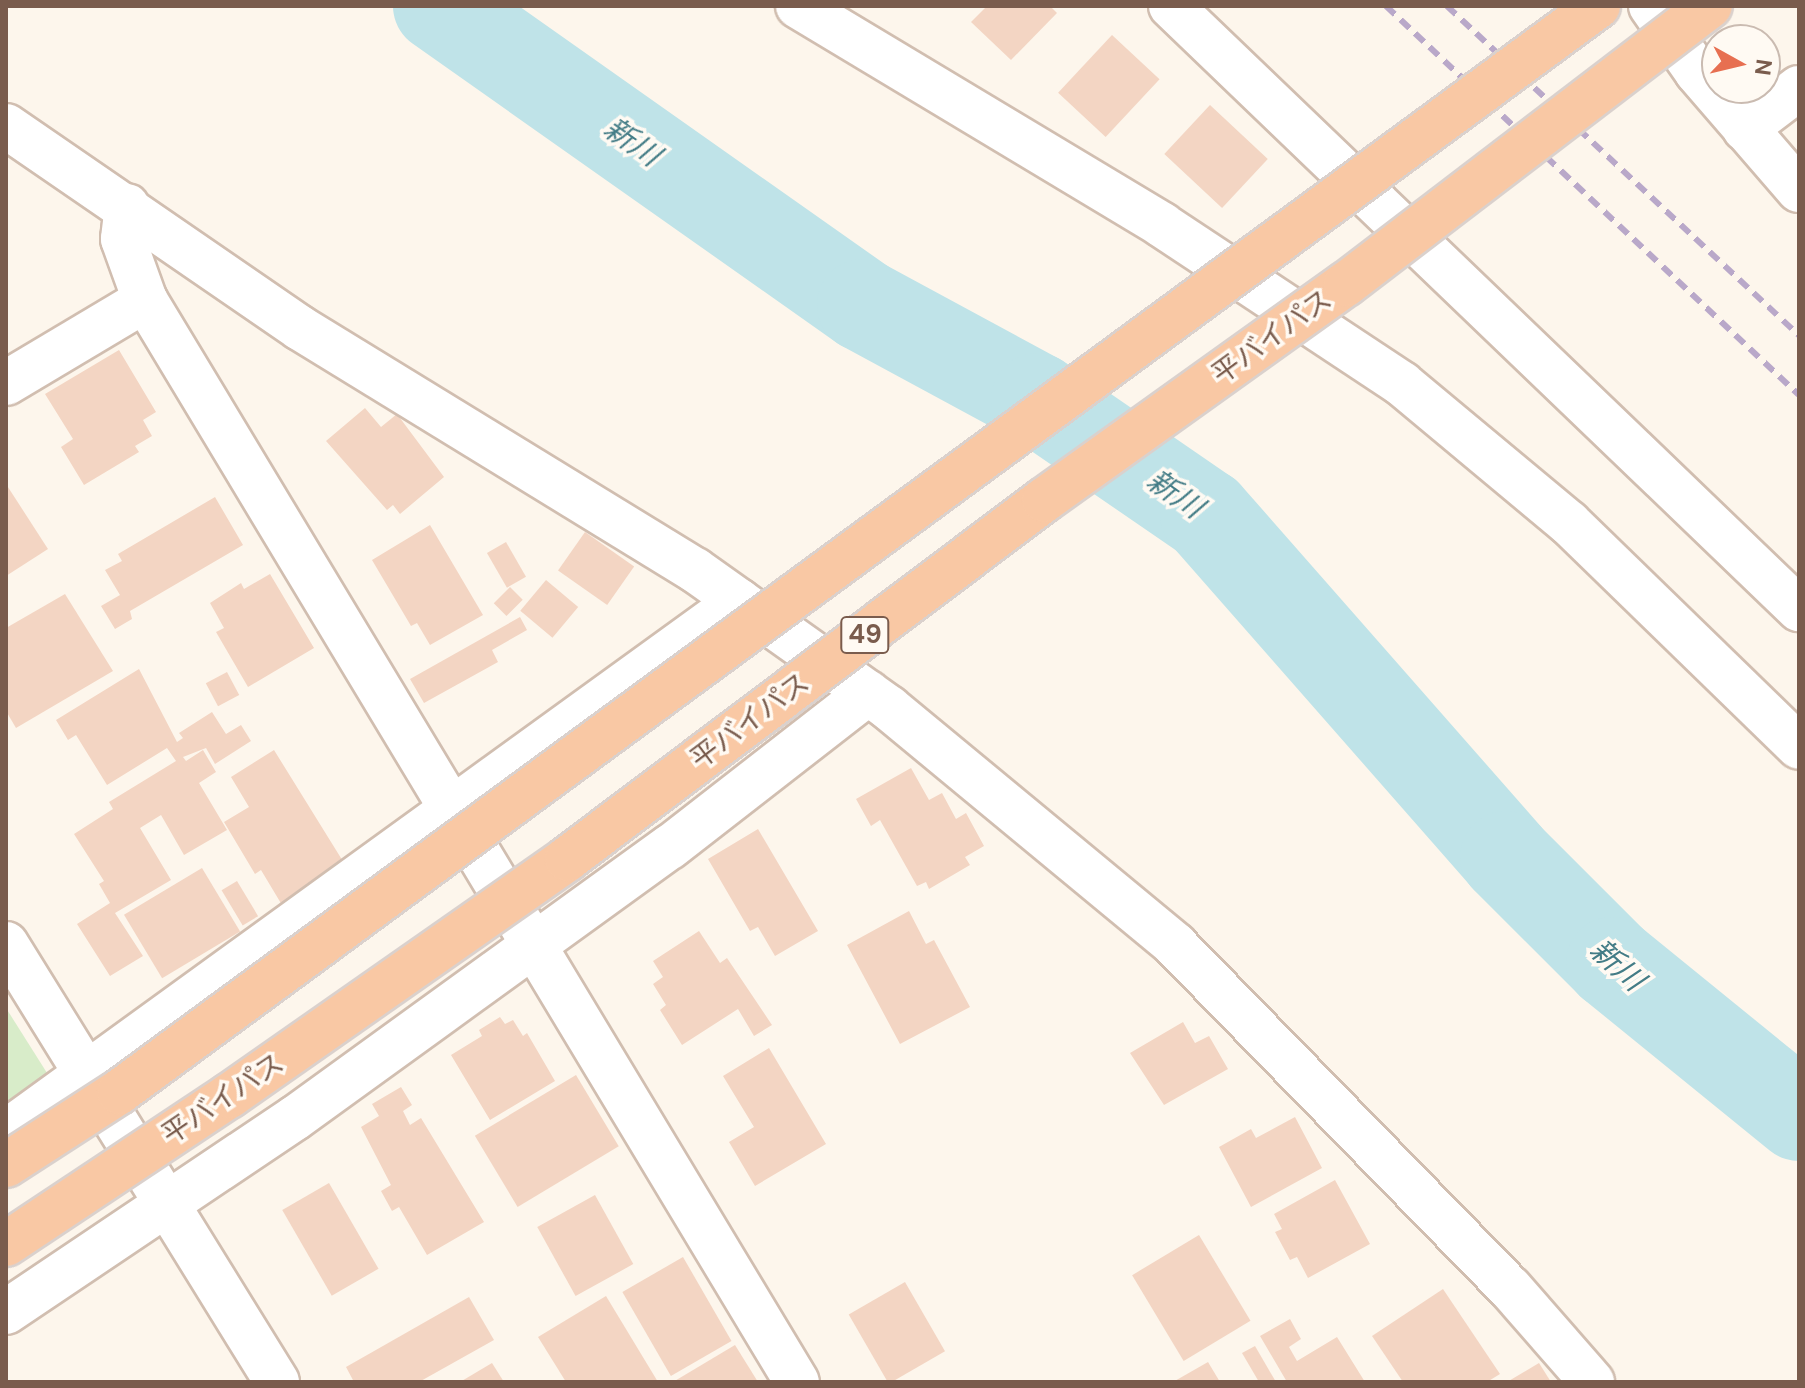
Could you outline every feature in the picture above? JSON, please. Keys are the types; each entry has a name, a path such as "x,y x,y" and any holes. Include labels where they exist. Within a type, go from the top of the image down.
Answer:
{"highway":[{"name":"49","path":"6,1165 119,1092 1598,6"},
{"name":"平バイパス","path":"6,1244 229,1096 567,859 1044,500 1346,284 1710,6"}],"street":[{"path":"798,6 1162,225 1402,384 1569,523 1799,747"},
{"path":"1171,6 1799,609"},
{"path":"1651,6 1745,129 1799,190"},
{"path":"1745,129 1799,88"},
{"path":"6,126 127,206 300,328 520,459 739,601 868,693 1175,945 1510,1288 1592,1382"},
{"path":"127,206 123,239 145,300 797,1382"},
{"path":"6,383 145,300"},
{"path":"6,1132 90,1076 739,601"},
{"path":"6,1312 169,1203 533,946 868,693"},
{"path":"6,944 277,1382"}],"green space":[{"path":"6,1008 54,1084 6,1118"}],"building":[{"path":"987,6 1050,6 1057,13 1011,60 971,22"},
{"path":"1112,35 1160,79 1106,137 1058,93"},
{"path":"1210,105 1268,159 1222,208 1164,154"},
{"path":"119,350 156,412 143,420 152,436 135,446 139,452 84,485 61,447 73,439 45,394"},
{"path":"365,408 381,427 397,414 444,477 400,514 393,505 387,510 326,441"},
{"path":"6,484 48,549 6,576"},
{"path":"215,497 243,545 130,611 132,619 115,629 101,606 120,595 105,570 122,561 118,554"},
{"path":"430,525 483,615 430,645 417,623 411,626 372,560"},
{"path":"585,532 634,566 607,605 558,571"},
{"path":"506,542 526,577 507,588 487,553"},
{"path":"270,574 314,648 248,687 216,632 224,628 210,603 241,583 244,589"},
{"path":"546,580 578,607 552,638 520,611"},
{"path":"510,587 523,600 506,616 494,603"},
{"path":"65,594 113,671 16,728 6,711 6,628"},
{"path":"520,617 527,630 492,650 498,662 424,703 410,679"},
{"path":"139,669 177,742 183,738 179,733 212,712 226,734 241,725 251,741 215,764 206,748 183,757 186,761 203,750 216,772 199,783 227,830 184,855 161,815 140,828 171,880 115,913 143,956 110,976 77,924 110,903 99,884 104,881 74,834 113,809 109,802 176,761 167,748 107,785 76,735 68,740 56,720"},
{"path":"227,672 239,695 218,706 206,683"},
{"path":"274,750 349,871 282,905 261,870 255,874 224,822 249,807 231,777"},
{"path":"911,768 929,800 942,793 956,819 966,813 984,846 965,857 970,865 929,889 926,882 917,886 880,820 871,826 856,799"},
{"path":"758,829 818,931 775,956 758,927 750,931 708,859"},
{"path":"202,868 240,931 162,978 124,915"},
{"path":"237,881 258,916 243,925 222,890"},
{"path":"909,911 926,944 934,940 970,1007 900,1044 847,945"},
{"path":"699,931 720,963 727,958 772,1025 754,1036 738,1009 682,1045 660,1010 666,1005 653,984 663,977 653,961"},
{"path":"500,1017 505,1024 513,1020 523,1036 527,1033 555,1081 490,1120 451,1055 482,1036 479,1030"},
{"path":"1183,1022 1195,1043 1209,1036 1228,1069 1164,1105 1130,1053"},
{"path":"769,1048 826,1144 755,1186 729,1142 754,1127 723,1076"},
{"path":"576,1075 619,1146 518,1207 475,1136"},
{"path":"401,1087 412,1105 403,1111 410,1125 421,1118 484,1222 427,1255 399,1207 392,1211 381,1191 391,1185 361,1127 379,1116 372,1104"},
{"path":"1295,1117 1322,1168 1251,1207 1219,1147 1251,1129 1256,1138"},
{"path":"1335,1180 1370,1244 1308,1278 1297,1257 1290,1260 1275,1232 1282,1229 1274,1214"},
{"path":"329,1183 378,1269 332,1296 282,1210"},
{"path":"595,1195 633,1264 576,1296 537,1227"},
{"path":"1199,1235 1251,1321 1184,1361 1132,1275"},
{"path":"683,1257 732,1341 671,1376 622,1292"},
{"path":"905,1282 945,1351 888,1382 849,1314"},
{"path":"1443,1289 1500,1374 1487,1382 1403,1382 1372,1336"},
{"path":"606,1296 658,1382 566,1382 538,1337"},
{"path":"469,1297 494,1340 419,1382 354,1382 346,1367"},
{"path":"1290,1319 1301,1339 1289,1347 1297,1361 1337,1337 1365,1382 1287,1382 1260,1336"},
{"path":"735,1345 758,1382 673,1382"},
{"path":"1255,1346 1276,1382 1259,1382 1242,1353"},
{"path":"1208,1362 1220,1382 1173,1382"},
{"path":"492,1363 504,1382 460,1382"},
{"path":"1539,1363 1551,1382 1507,1382"}],"waterway":[{"name":"新川","path":"439,6 863,305 1037,399 1206,515 1506,857 1612,963 1799,1115"}],"railway":[{"path":"1386,6 1799,395"},
{"path":"1447,6 1799,335"}]}
